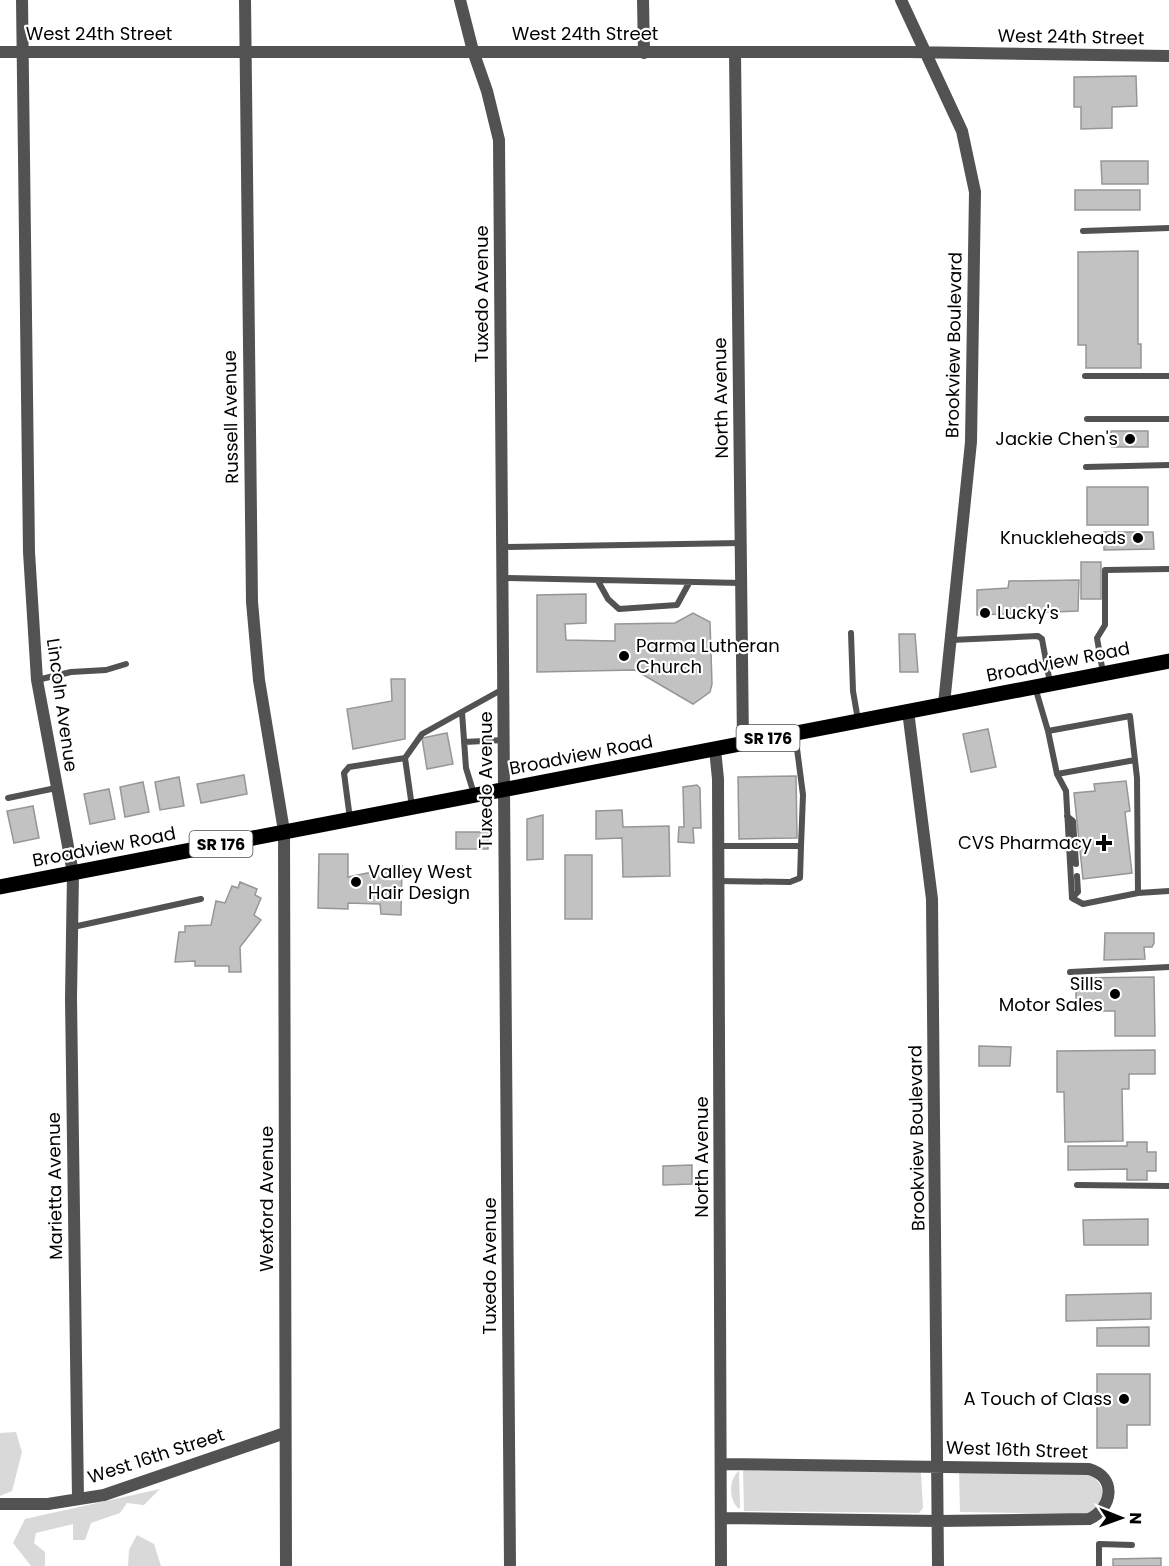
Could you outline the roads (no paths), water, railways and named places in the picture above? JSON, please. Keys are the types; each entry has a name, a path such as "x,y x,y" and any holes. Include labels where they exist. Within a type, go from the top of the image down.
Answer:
{"main road":[{"name":"Broadview Road","path":"0,887 1169,661"}],"street":[{"name":"Lincoln Avenue","path":"22,0 29,552 37,680 73,873"},
{"name":"Russell Avenue","path":"245,0 252,602 259,680 284,831"},
{"name":"Tuxedo Avenue","path":"460,0 499,140 510,1566"},
{"path":"643,0 644,53"},
{"name":"Brookview Boulevard","path":"900,0 927,52 962,131 975,192 971,442 944,704"},
{"name":"West 24th Street","path":"0,52 927,52 1169,57"},
{"name":"North Avenue","path":"735,52 743,743"},
{"name":"Brookview Boulevard","path":"908,711 932,899 939,1465 938,1566"},
{"name":"North Avenue","path":"715,749 718,779 719,881 721,1566"},
{"name":"Wexford Avenue","path":"284,831 286,1566"},
{"name":"Marietta Avenue","path":"73,873 78,1499"},
{"name":"West 16th Street","path":"0,1504 48,1504 104,1495 285,1433"},
{"name":"West 16th Street","path":"721,1518 938,1521 1089,1519 1099,1515 1107,1505 1109,1493 1108,1482 1100,1472 1089,1469 939,1465 722,1464"}],"lane":[{"path":"1083,231 1169,228"},
{"path":"1085,376 1169,376"},
{"path":"1087,419 1169,419"},
{"path":"1086,467 1169,465"},
{"path":"502,547 741,543"},
{"path":"1103,673 1097,638 1105,625 1105,570 1169,569"},
{"path":"502,578 741,583"},
{"path":"598,581 608,599 619,609 677,605 689,583"},
{"path":"851,633 853,691 858,720"},
{"path":"951,640 1038,636 1042,639 1042,685 1048,731 1057,774 1066,791 1072,898"},
{"path":"37,680 71,672 106,670 126,664"},
{"path":"412,807 405,758 422,734 503,689"},
{"path":"462,712 466,768 474,796"},
{"path":"1048,731 1130,716 1135,760 1138,893"},
{"path":"719,881 790,882 800,878 803,795 795,733"},
{"path":"464,742 504,740"},
{"path":"350,819 344,773 349,767 405,758"},
{"path":"1057,774 1135,760"},
{"path":"8,798 56,788"},
{"path":"1067,816 1074,821 1076,864"},
{"path":"718,846 801,846"},
{"path":"1072,898 1078,892 1077,876"},
{"path":"1072,898 1083,904 1138,893 1169,891"},
{"path":"72,927 201,899"},
{"path":"1070,972 1169,968"},
{"path":"1077,1185 1169,1186"},
{"path":"1099,1566 1099,1545 1132,1545"}],"place":[{"name":"Jackie Chen's","path":"1130,439"},
{"name":"Knuckleheads","path":"1138,538"},
{"name":"Lucky's","path":"985,613"},
{"name":"Parma Lutheran Church","path":"624,656"},
{"name":"CVS Pharmacy","path":"1104,843"},
{"name":"Valley West Hair Design","path":"356,882"},
{"name":"Sills Motor Sales","path":"1115,994"},
{"name":"A Touch of Class","path":"1124,1399"}]}
